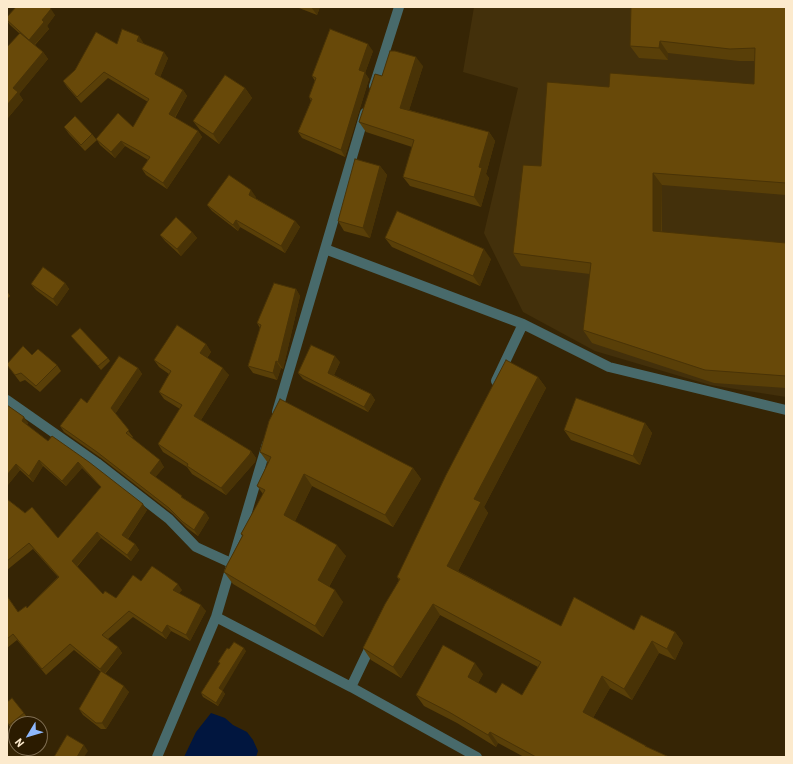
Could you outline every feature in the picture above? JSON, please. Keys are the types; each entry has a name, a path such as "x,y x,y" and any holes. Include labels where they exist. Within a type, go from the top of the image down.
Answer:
{"street":[{"path":"273,422 369,100 399,7"},
{"path":"325,249 523,324 609,367 786,410"},
{"path":"492,388 523,324"},
{"path":"7,400 97,463 168,519 196,547 231,563"},
{"path":"157,757 216,617 269,437"},
{"path":"216,617 351,687 478,757"},
{"path":"351,687 378,630"}],"shaded area":[{"path":"474,7 786,7 786,397 710,385 595,351 523,312 484,233 518,88 463,72"}],"water":[{"path":"211,713 225,718 233,725 247,732 258,751 256,757 184,757 196,732"}],"building":[{"path":"16,7 49,7 51,9 42,20 44,22 29,40 7,20 7,17"},
{"path":"631,7 786,7 786,183 653,173 653,231 786,243 786,376 705,370 583,330 591,263 513,253 523,165 541,166 547,82 609,87 610,73 754,84 755,48 730,49 660,41 659,48 630,46"},
{"path":"122,29 139,36 137,41 164,52 155,74 183,90 169,114 198,131 163,183 142,169 150,157 121,141 111,152 96,139 118,113 133,127 149,99 104,72 77,97 63,81 75,70 96,32 117,44"},
{"path":"330,29 368,44 359,70 365,72 341,150 298,132 312,99 309,97 316,78 312,76"},
{"path":"20,33 43,52 13,88 18,92 7,105 7,47"},
{"path":"390,51 416,57 400,108 489,132 479,167 482,168 474,197 403,177 414,140 359,122 375,74 382,76"},
{"path":"225,75 245,88 213,134 193,121"},
{"path":"75,116 92,134 81,145 64,127"},
{"path":"355,159 380,166 363,228 338,221"},
{"path":"229,175 251,190 249,195 295,221 281,246 236,220 233,225 207,205"},
{"path":"397,211 484,249 473,276 385,238"},
{"path":"176,217 192,232 177,249 160,235"},
{"path":"43,267 65,283 53,299 31,284"},
{"path":"274,283 296,289 278,362 276,361 273,373 248,366 261,325 257,323"},
{"path":"177,325 206,344 200,353 223,368 194,416 251,451 221,488 187,466 188,464 158,444 182,405 159,392 171,371 154,360"},
{"path":"80,328 108,358 98,366 71,336"},
{"path":"311,345 335,356 328,373 371,394 364,407 298,373"},
{"path":"23,346 32,355 38,349 57,365 36,386 21,373 15,375 7,365"},
{"path":"119,356 138,368 111,408 129,430 126,433 160,460 150,473 182,496 181,497 205,512 194,530 183,522 169,508 97,452 60,426 81,398 87,403"},
{"path":"506,360 538,377 474,499 481,502 447,566 561,626 574,597 634,630 641,615 675,632 667,649 652,641 624,689 602,676 583,712 645,746 669,757 536,757 490,732 488,735 416,695 443,645 475,663 468,677 496,693 502,683 522,695 541,662 433,604 393,667 363,648 385,604 400,579 397,577 446,475"},
{"path":"576,398 645,423 633,456 564,430"},
{"path":"280,399 413,468 385,515 304,474 284,515 337,545 318,580 335,590 315,626 224,572 243,535 241,534 265,490 257,486 271,457 260,452 269,421"},
{"path":"7,405 24,417 22,421 48,441 52,436 89,462 143,504 122,535 135,544 127,555 97,532 72,561 103,594 105,591 116,598 133,575 141,581 152,566 178,584 173,590 201,605 186,635 167,625 162,633 129,611 102,635 118,647 100,669 70,644 42,669 13,634 7,639 7,596 18,612 26,606 27,608 59,577 29,543 7,561 7,499 25,513 32,507 58,538 101,487 78,462 62,481 39,460 29,476 16,464 7,475"},
{"path":"234,642 244,648 219,688 223,691 216,703 201,693 220,663 218,662 227,648 229,649"},
{"path":"101,671 124,686 102,723 96,723 79,709"},
{"path":"12,698 24,713 20,716 8,716 8,724 7,722 7,702"},
{"path":"67,735 84,745 77,757 54,757"}]}
